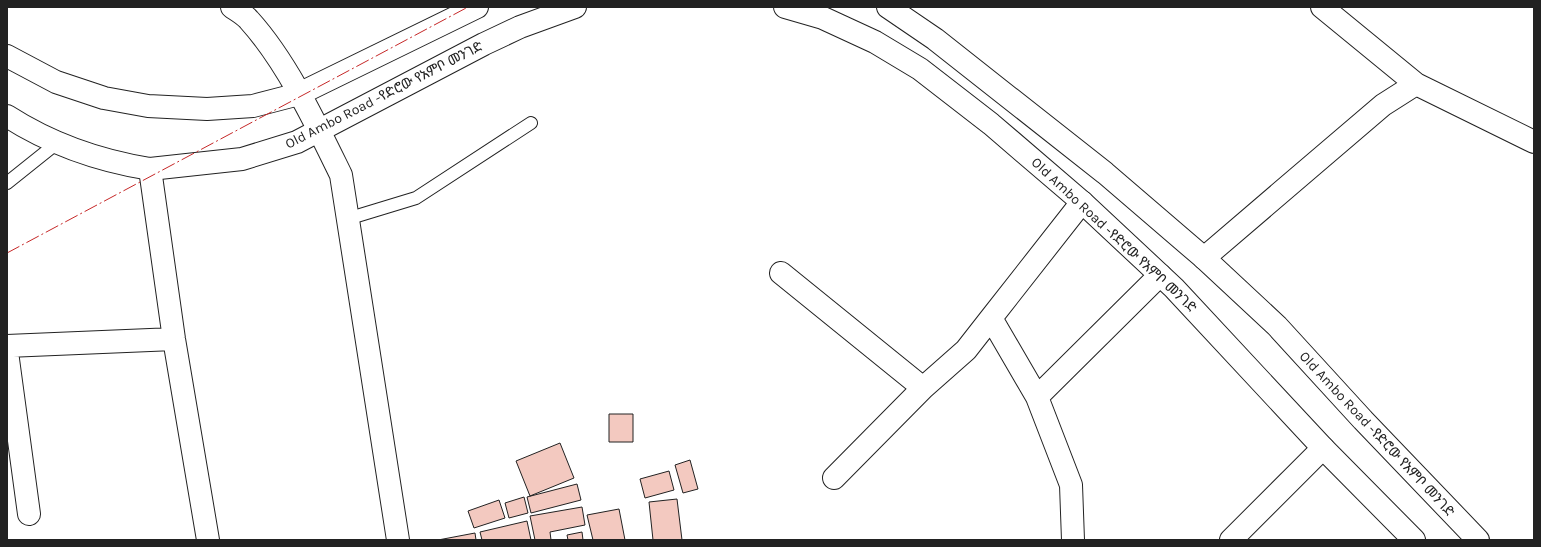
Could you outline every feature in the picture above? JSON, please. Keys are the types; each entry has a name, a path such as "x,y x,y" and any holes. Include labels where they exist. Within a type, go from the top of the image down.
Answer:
{"street":[{"path":"232,7 248,19 274,54 319,130 340,175 398,540"},
{"path":"7,56 74,89 104,98 148,106 207,109 253,106 299,94 477,7"},
{"name":"Old Ambo Road -የድሮው የአምቦ መንገድ","path":"7,116 57,143 90,154 150,169 242,159 297,142 484,44 520,27 575,7"},
{"name":"Old Ambo Road -የድሮው የአምቦ መንገድ","path":"785,7 823,18 875,42 920,69 992,124 1082,202 1160,275 1323,448 1414,540"},
{"name":"Old Ambo Road -የድሮው የአምቦ መንገድ","path":"888,7 935,38 1105,173 1204,258 1277,326 1363,420 1478,540"},
{"path":"1322,7 1416,84 1534,142"},
{"path":"1204,258 1383,105 1416,84"},
{"path":"150,169 174,339 208,540"},
{"path":"834,478 923,388 966,350 1082,202"},
{"path":"781,273 923,388"},
{"path":"1037,397 1160,275"},
{"path":"991,318 1037,397 1070,485 1073,540"},
{"path":"7,346 174,339"},
{"path":"7,352 29,514"},
{"path":"1231,540 1323,448"}],"lane":[{"path":"347,219 416,198 531,123"},
{"path":"7,182 57,143"}],"building":[{"path":"609,414 633,414 633,442 609,442"},
{"path":"560,443 574,478 530,496 516,461"},
{"path":"690,460 698,489 683,493 675,465"},
{"path":"669,471 674,490 645,498 640,479"},
{"path":"577,484 581,500 531,513 527,497"},
{"path":"524,497 528,513 509,518 505,503"},
{"path":"677,499 682,540 653,540 649,502"},
{"path":"499,500 505,518 474,528 468,511"},
{"path":"582,507 585,525 550,532 551,540 535,540 530,516"},
{"path":"619,509 625,540 593,540 587,515"},
{"path":"527,521 531,540 482,540 480,532"},
{"path":"582,532 583,540 568,540 567,535"},
{"path":"475,533 476,540 438,540"}],"power":[{"path":"7,253 468,7"}]}
